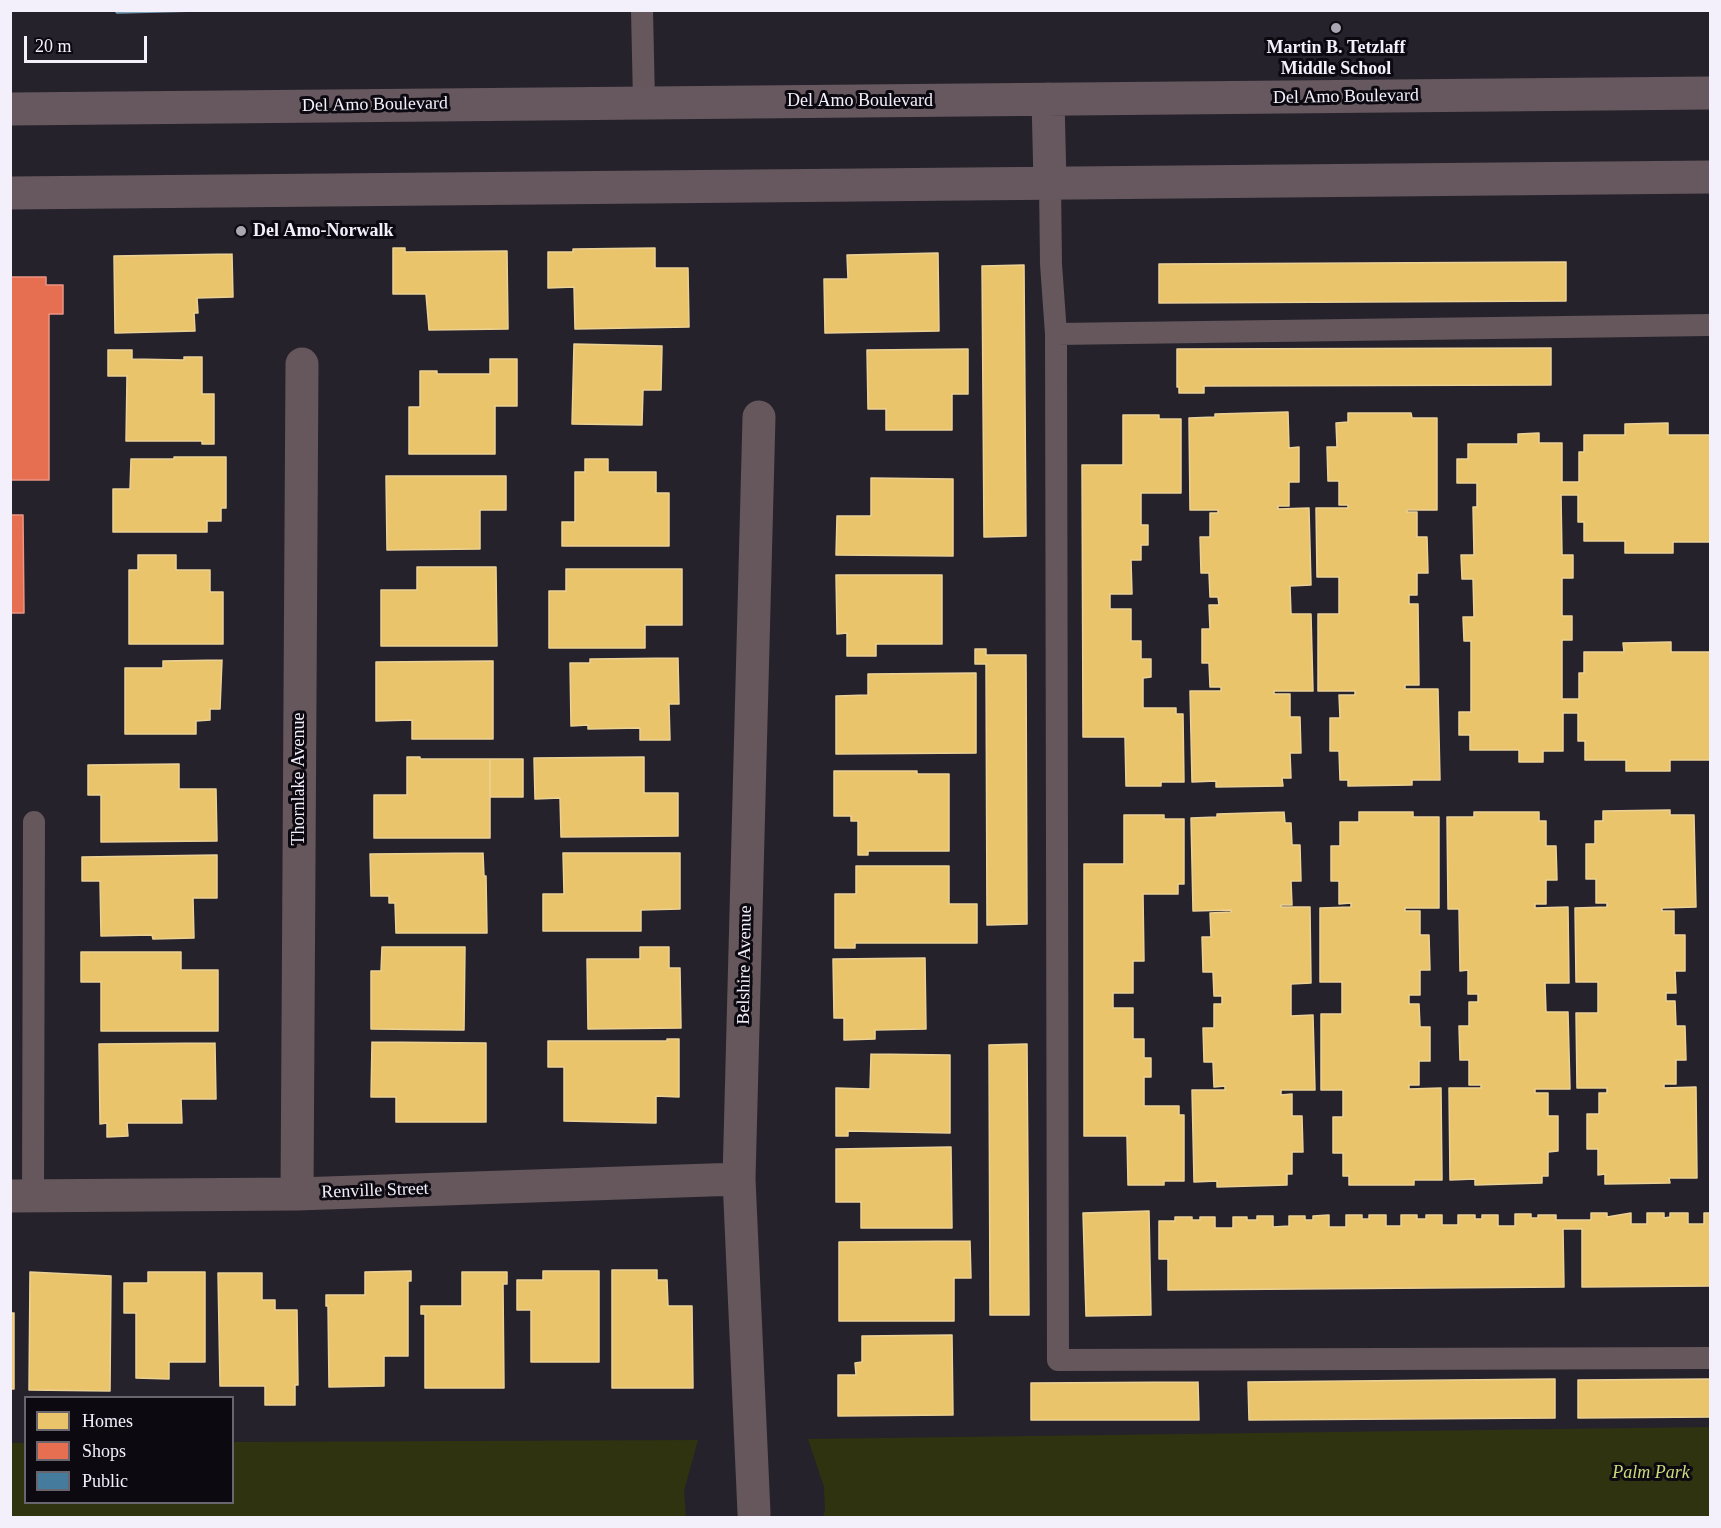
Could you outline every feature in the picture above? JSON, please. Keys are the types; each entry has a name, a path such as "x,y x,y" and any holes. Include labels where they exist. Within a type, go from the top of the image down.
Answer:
{"main road":[{"name":"Del Amo Boulevard","path":"10,109 1710,93"},
{"path":"1048,99 1050,183"},
{"path":"10,193 1710,177"}],"street":[{"name":"Thornlake Avenue","path":"297,1194 302,364"},
{"name":"Belshire Avenue","path":"754,1513 740,1179 759,417"},
{"name":"Renville Street","path":"22,1196 297,1194 740,1179"}],"lane":[{"path":"642,10 644,102"},
{"path":"1050,183 1051,264 1056,334 1058,1360 1710,1358"},
{"path":"1056,334 1710,325"},
{"path":"22,1196 34,822"}],"green space":[{"name":"Palm Park","path":"1710,1427 1710,1518 823,1517 824,1487 808,1439"},
{"path":"698,1440 684,1491 686,1517 11,1517 11,1443 24,1443 24,1504 234,1504 234,1442"}],"building: Homes":[{"path":"393,248 405,248 405,252 507,251 508,329 429,330 426,294 393,294"},
{"path":"655,248 655,268 688,268 689,327 575,329 574,287 548,288 548,252 573,252 573,249"},
{"path":"938,253 939,331 825,333 824,279 848,279 847,255"},
{"path":"232,254 233,297 197,298 198,313 194,313 195,331 115,333 114,256"},
{"path":"1566,262 1566,301 1159,303 1159,264"},
{"path":"1024,265 1026,536 984,537 982,266"},
{"path":"574,344 662,346 661,390 643,390 642,425 572,424"},
{"path":"1551,348 1551,385 1204,386 1204,393 1179,393 1179,387 1177,387 1177,349"},
{"path":"968,349 968,394 952,394 952,430 886,430 886,409 868,409 867,350"},
{"path":"108,350 132,350 132,359 184,360 184,357 202,357 202,394 214,394 214,444 202,444 202,441 126,441 127,376 108,376"},
{"path":"490,359 517,359 517,406 495,406 495,454 409,454 409,407 420,407 420,371 437,371 437,374 490,374"},
{"path":"1288,412 1289,448 1299,447 1299,482 1289,482 1289,506 1278,506 1278,509 1309,508 1311,585 1290,586 1291,614 1311,614 1313,691 1274,691 1274,694 1290,694 1290,717 1300,717 1301,753 1290,753 1291,778 1282,778 1283,786 1216,787 1216,781 1192,782 1190,691 1221,691 1221,687 1210,687 1209,663 1202,663 1202,629 1210,629 1209,605 1219,605 1218,597 1210,597 1209,573 1201,573 1200,537 1210,537 1210,513 1218,513 1218,510 1190,510 1189,418 1215,417 1215,414"},
{"path":"1348,413 1411,413 1412,418 1437,418 1437,510 1407,510 1407,512 1417,512 1417,537 1427,537 1428,573 1417,573 1417,595 1409,595 1409,604 1418,604 1419,685 1405,685 1405,689 1438,689 1440,780 1412,780 1412,785 1348,786 1348,780 1340,780 1339,751 1330,751 1330,718 1340,718 1339,695 1355,695 1355,691 1318,691 1318,614 1339,614 1339,577 1317,577 1316,508 1348,508 1348,505 1339,505 1339,481 1328,481 1327,447 1337,447 1336,423 1348,422"},
{"path":"1123,415 1159,415 1159,419 1181,419 1181,493 1141,493 1141,525 1148,525 1148,545 1141,545 1141,560 1131,560 1132,594 1110,594 1110,609 1131,609 1131,641 1141,641 1141,659 1151,659 1151,677 1143,678 1143,708 1176,708 1176,714 1183,714 1184,782 1161,782 1161,786 1126,786 1125,737 1083,737 1082,465 1123,465"},
{"path":"1668,423 1668,435 1710,435 1710,542 1673,542 1673,553 1625,553 1625,541 1584,541 1584,522 1578,522 1578,495 1561,495 1562,555 1573,555 1573,578 1562,578 1562,616 1572,616 1572,640 1562,640 1562,699 1579,699 1579,673 1584,673 1584,652 1624,652 1623,643 1671,642 1671,652 1710,652 1710,760 1670,760 1670,771 1626,771 1626,760 1585,760 1585,741 1578,741 1578,713 1563,713 1563,751 1543,751 1543,762 1519,762 1519,750 1470,750 1470,735 1459,735 1459,712 1471,712 1471,641 1464,641 1463,617 1474,617 1473,579 1462,579 1461,555 1474,555 1473,507 1477,507 1477,483 1457,483 1457,459 1468,459 1468,444 1518,444 1518,434 1539,433 1539,443 1562,443 1562,482 1579,482 1579,452 1584,452 1584,435 1625,435 1625,424"},
{"path":"174,457 226,457 226,508 221,508 221,521 207,521 207,532 113,532 113,489 130,489 131,459 174,459"},
{"path":"585,459 608,459 608,472 656,472 656,493 669,493 669,546 562,546 562,522 575,522 575,472 585,472"},
{"path":"386,476 506,476 506,510 480,510 480,549 387,550"},
{"path":"871,478 953,479 953,556 836,555 837,516 871,516"},
{"path":"138,555 176,555 176,570 210,570 210,592 223,592 223,644 129,644 129,570 138,570"},
{"path":"417,567 496,567 497,646 381,646 381,590 417,590"},
{"path":"566,569 682,569 682,625 645,625 645,648 549,648 549,591 566,591"},
{"path":"836,575 942,575 942,644 876,644 876,656 847,656 847,633 837,634"},
{"path":"975,649 986,649 986,655 1026,655 1027,924 987,925 986,664 975,664"},
{"path":"678,658 679,704 669,704 670,740 640,740 640,728 588,729 588,725 571,726 570,663 590,663 590,659"},
{"path":"222,660 220,709 210,709 210,720 196,721 196,734 125,734 125,668 163,668 163,661"},
{"path":"493,661 493,739 412,739 412,720 376,721 376,662"},
{"path":"976,673 976,753 836,754 836,696 868,695 868,674"},
{"path":"407,757 490,759 490,838 374,838 374,795 407,795"},
{"path":"644,757 644,793 678,793 678,836 561,837 560,798 535,799 534,758"},
{"path":"490,759 523,759 523,797 490,797"},
{"path":"179,764 179,789 216,789 217,841 101,842 101,795 88,795 88,765"},
{"path":"834,771 917,771 917,774 949,774 949,851 868,851 868,855 858,855 858,821 851,821 851,816 834,816"},
{"path":"1670,810 1670,815 1694,815 1696,907 1662,908 1662,911 1674,911 1674,935 1685,935 1685,971 1675,971 1676,993 1666,993 1666,1001 1675,1001 1676,1026 1685,1026 1686,1060 1676,1060 1676,1084 1664,1084 1664,1088 1696,1087 1697,1178 1669,1178 1670,1183 1605,1184 1605,1174 1598,1175 1598,1149 1587,1149 1587,1114 1599,1114 1599,1093 1607,1093 1607,1088 1577,1088 1576,1013 1598,1013 1598,982 1576,982 1575,908 1607,907 1607,903 1596,903 1596,879 1586,879 1586,844 1595,844 1595,821 1603,821 1603,811"},
{"path":"1284,812 1285,823 1291,823 1292,845 1300,845 1301,881 1291,881 1292,905 1281,905 1281,907 1310,907 1311,983 1291,984 1291,1016 1313,1015 1315,1090 1281,1090 1281,1095 1292,1094 1292,1116 1302,1116 1303,1152 1292,1152 1292,1174 1287,1174 1287,1185 1217,1187 1217,1181 1194,1182 1192,1090 1225,1090 1225,1086 1214,1087 1213,1062 1204,1062 1203,1028 1214,1028 1214,1004 1222,1004 1222,996 1214,996 1213,972 1203,972 1202,937 1211,937 1210,913 1231,912 1231,910 1193,911 1191,818 1217,817 1217,814"},
{"path":"1359,812 1413,812 1413,817 1439,817 1439,908 1405,908 1405,911 1420,911 1420,935 1429,935 1430,970 1420,970 1420,995 1409,995 1409,1004 1419,1004 1420,1027 1430,1027 1430,1061 1419,1061 1419,1085 1409,1085 1409,1089 1441,1088 1442,1180 1414,1180 1414,1185 1349,1185 1349,1176 1343,1176 1343,1153 1333,1153 1333,1117 1343,1117 1343,1090 1321,1090 1321,1014 1342,1014 1342,982 1320,982 1320,908 1351,907 1351,903 1339,904 1339,881 1331,881 1331,846 1340,846 1340,822 1359,822"},
{"path":"1474,812 1539,812 1539,821 1546,821 1546,846 1556,846 1557,880 1546,880 1546,904 1535,904 1535,908 1568,907 1569,983 1545,983 1546,1012 1568,1012 1570,1089 1535,1089 1535,1093 1548,1093 1548,1116 1558,1116 1558,1151 1548,1152 1548,1176 1542,1176 1542,1183 1475,1185 1475,1179 1450,1180 1449,1088 1481,1088 1481,1085 1469,1085 1469,1060 1460,1060 1459,1026 1469,1026 1469,1002 1478,1002 1478,994 1468,994 1468,970 1460,971 1459,909 1448,909 1447,817 1474,817"},
{"path":"1124,815 1164,815 1164,819 1184,819 1184,884 1178,884 1178,894 1143,894 1144,961 1133,961 1133,993 1113,993 1113,1008 1133,1008 1133,1039 1144,1039 1144,1058 1151,1058 1151,1077 1144,1077 1144,1106 1179,1106 1179,1115 1184,1115 1184,1181 1164,1181 1164,1185 1128,1185 1127,1136 1084,1136 1084,864 1124,864"},
{"path":"483,853 484,876 486,876 487,933 396,933 395,903 389,903 389,896 371,896 370,854"},
{"path":"563,853 680,853 680,909 641,910 641,931 543,931 543,894 564,894"},
{"path":"217,855 217,898 193,898 194,938 153,939 152,935 101,936 100,881 82,881 82,857"},
{"path":"856,866 949,866 949,904 977,904 977,943 855,943 855,948 835,948 835,894 856,894"},
{"path":"382,947 465,947 464,1030 371,1029 371,971 381,971"},
{"path":"640,947 669,947 669,968 680,968 681,1028 588,1029 587,959 640,959"},
{"path":"81,952 181,952 181,970 218,970 218,1031 101,1031 101,982 81,982"},
{"path":"925,958 926,1029 875,1030 875,1039 844,1040 844,1018 834,1018 833,959"},
{"path":"667,1039 679,1039 679,1097 656,1096 656,1123 564,1121 564,1067 548,1067 548,1041 667,1041"},
{"path":"372,1042 486,1043 486,1122 396,1122 396,1097 371,1097"},
{"path":"215,1043 216,1099 181,1099 182,1123 127,1123 128,1136 107,1137 107,1123 100,1124 99,1044"},
{"path":"1027,1044 1029,1315 990,1315 989,1045"},
{"path":"871,1054 950,1055 950,1133 848,1131 848,1136 836,1136 836,1088 870,1089"},
{"path":"951,1147 952,1228 861,1228 861,1202 836,1202 836,1149"},
{"path":"1149,1211 1151,1315 1086,1316 1083,1213"},
{"path":"1591,1213 1607,1213 1607,1217 1631,1213 1631,1224 1647,1224 1647,1213 1664,1213 1664,1218 1670,1217 1670,1213 1688,1213 1688,1224 1704,1224 1704,1213 1710,1213 1710,1286 1582,1287 1582,1229 1563,1229 1564,1287 1168,1290 1168,1259 1159,1259 1159,1221 1175,1221 1175,1217 1192,1217 1192,1220 1200,1220 1200,1217 1215,1217 1215,1228 1233,1228 1233,1217 1257,1220 1257,1216 1273,1216 1273,1227 1289,1226 1289,1216 1305,1216 1305,1220 1313,1220 1313,1216 1329,1215 1329,1227 1346,1227 1346,1215 1362,1215 1362,1219 1369,1219 1369,1215 1386,1215 1386,1226 1401,1226 1401,1215 1417,1215 1417,1219 1426,1219 1426,1215 1442,1215 1442,1225 1458,1225 1458,1215 1475,1215 1475,1219 1482,1219 1482,1215 1498,1215 1498,1226 1515,1226 1515,1214 1531,1214 1531,1218 1538,1218 1538,1215 1556,1215 1556,1220 1591,1220"},
{"path":"970,1241 971,1278 954,1278 954,1321 839,1321 839,1242"},
{"path":"612,1270 657,1270 657,1280 667,1280 668,1306 692,1306 693,1388 612,1388"},
{"path":"411,1271 411,1281 408,1281 408,1356 384,1356 384,1386 329,1387 326,1295 365,1295 365,1272"},
{"path":"543,1271 599,1271 599,1362 531,1362 531,1310 517,1310 517,1280 543,1280"},
{"path":"30,1272 111,1276 110,1391 29,1390"},
{"path":"148,1272 205,1272 205,1362 169,1362 169,1379 136,1378 136,1313 124,1313 124,1283 148,1283"},
{"path":"462,1272 507,1272 507,1284 503,1284 504,1388 425,1388 425,1314 421,1314 421,1306 462,1306"},
{"path":"218,1273 262,1273 262,1300 275,1300 275,1310 297,1310 298,1385 295,1385 295,1405 265,1405 265,1386 220,1386"},
{"path":"10,1313 14,1313 14,1389 10,1389"},
{"path":"952,1335 953,1415 838,1416 838,1375 856,1375 855,1363 862,1362 862,1336"},
{"path":"1555,1379 1555,1418 1249,1420 1248,1382"},
{"path":"1710,1379 1710,1417 1578,1418 1578,1380"},
{"path":"1198,1382 1199,1420 1031,1420 1031,1383"}],"building: Shops":[{"path":"10,277 46,277 46,285 63,285 63,314 49,314 49,480 10,480"},
{"path":"10,515 23,515 24,613 10,613"}],"building: Public":[{"path":"114,10 237,10 117,13"}],"place":[{"name":"Martin B. Tetzlaff Middle School","path":"1336,28"},
{"name":"Del Amo-Norwalk","path":"241,231"}]}
